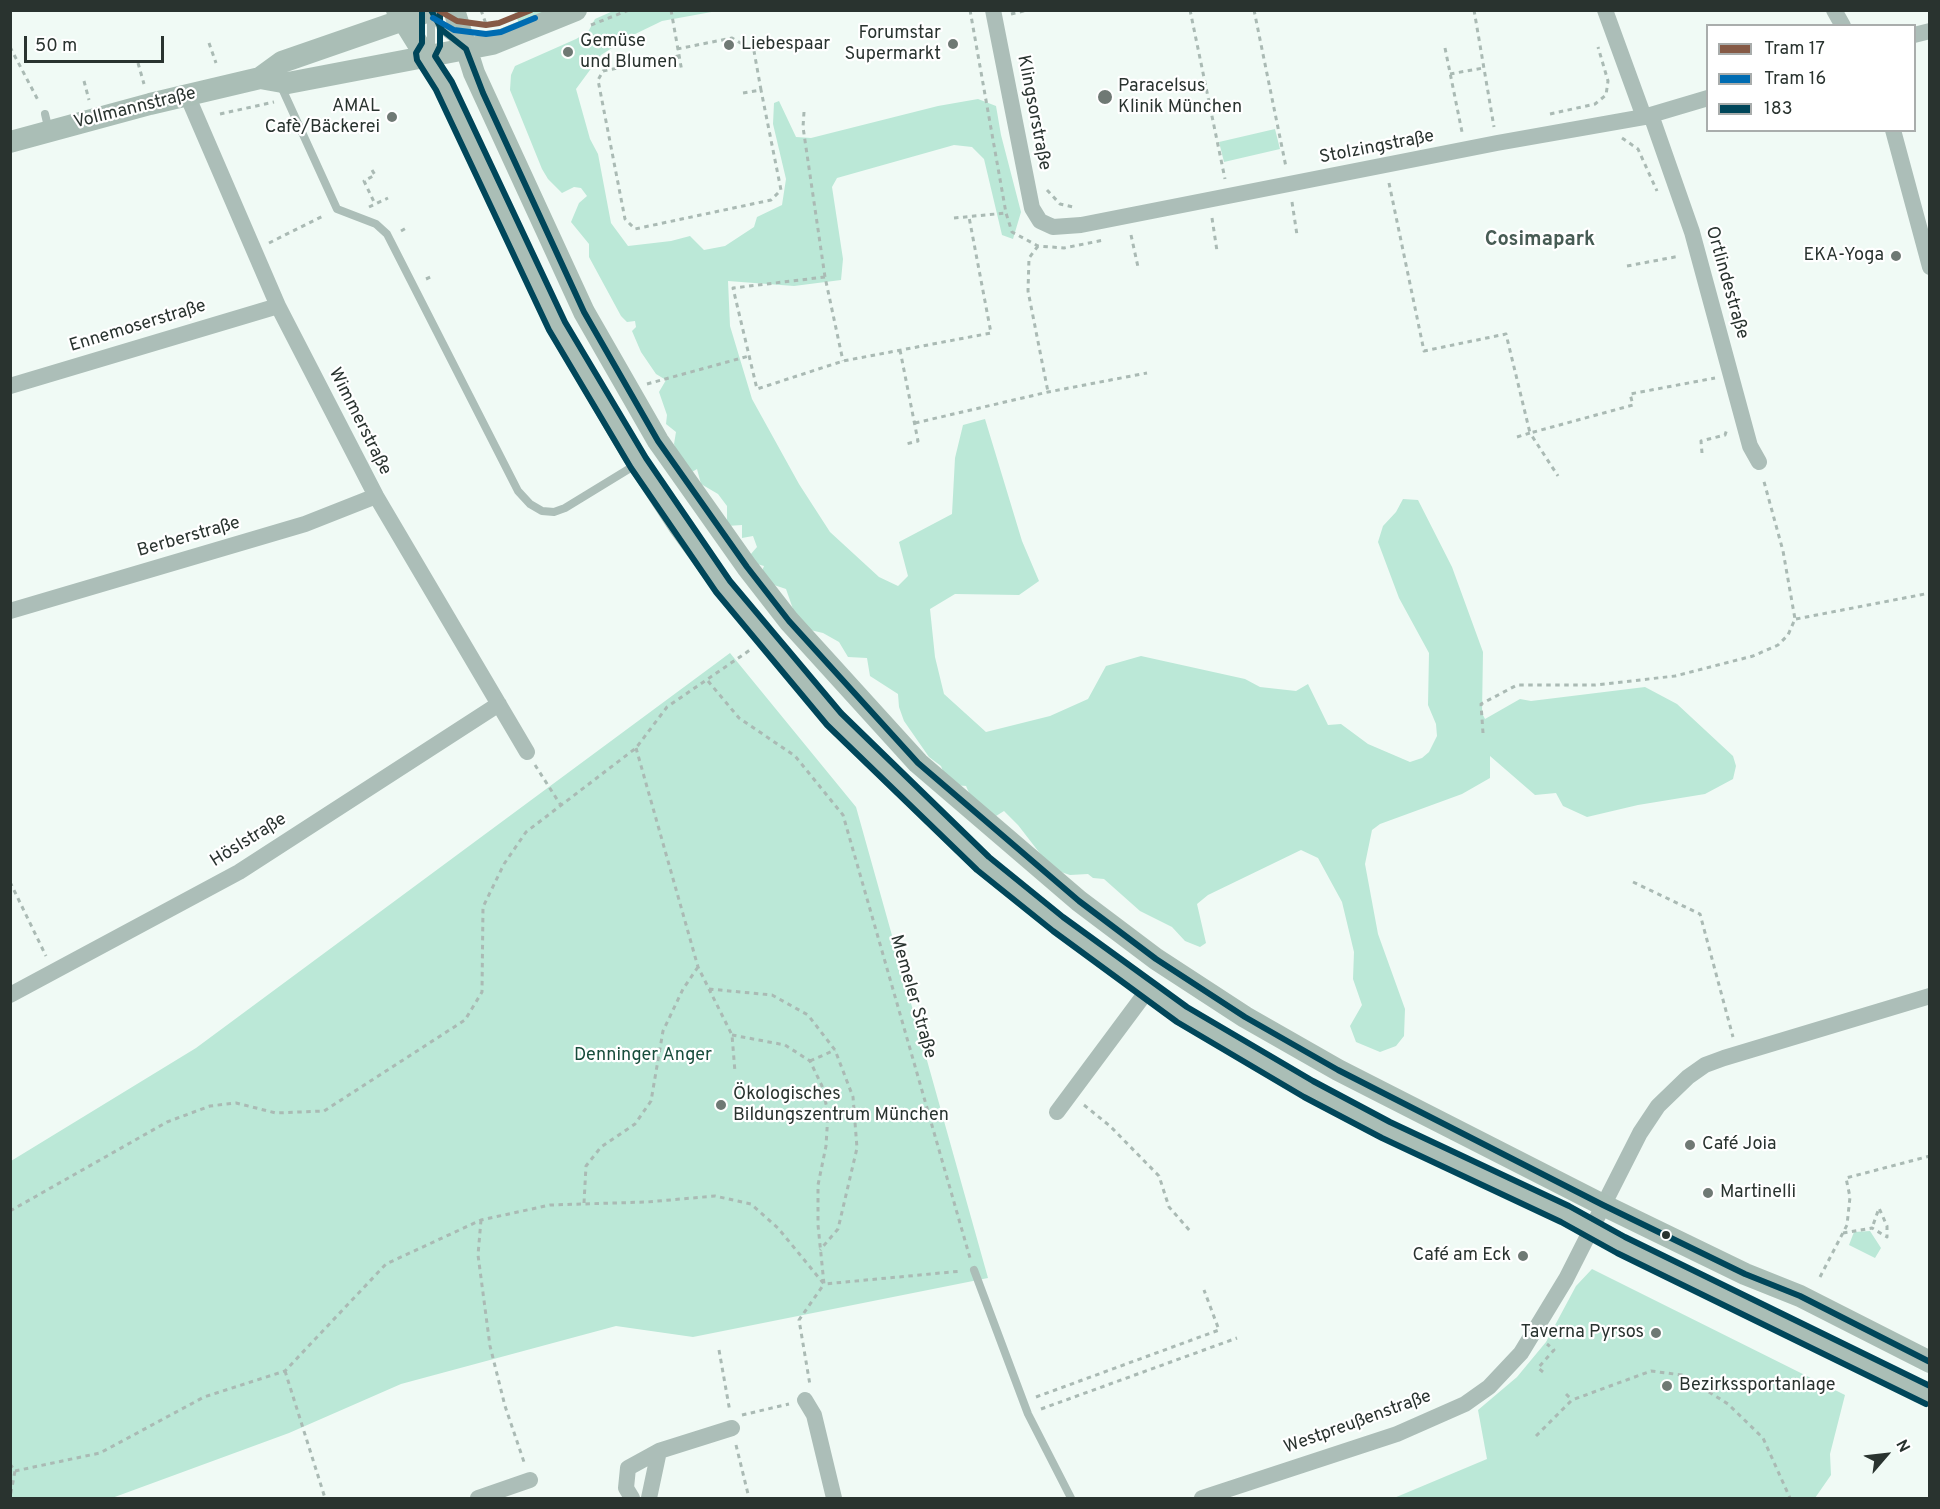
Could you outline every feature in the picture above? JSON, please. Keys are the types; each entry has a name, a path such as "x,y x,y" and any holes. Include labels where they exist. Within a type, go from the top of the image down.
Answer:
{"main road":[{"path":"454,10 483,93 584,312 628,391 706,512 789,621 918,764 1002,837 1156,959 1245,1017 1338,1070 1603,1205 1745,1274 1800,1296 1929,1362"},
{"name":"Vollmannstraße","path":"10,142 47,123 270,79 288,82 466,49 517,36 576,10"},
{"name":"Vollmannstraße","path":"270,79 282,62 399,16 431,11"},
{"path":"399,16 444,86 557,326 638,463 723,586 834,719 983,864 1147,991 1182,1015 1309,1089 1386,1130 1592,1228 1648,1258 1929,1396"}],"street":[{"name":"Ortlindestraße","path":"1605,10 1692,232 1722,379 1759,462"},
{"path":"1834,10 1842,24"},
{"name":"Klingsorstraße","path":"1001,12 1032,208 1046,224"},
{"name":"Wimmerstraße","path":"187,95 278,306 376,496 527,752"},
{"name":"Stolzingstraße","path":"1046,224 1081,225 1497,143 1647,116 1706,98"},
{"path":"1894,132 1929,267"},
{"name":"Ennemoserstraße","path":"10,386 278,306"},
{"name":"Berberstraße","path":"10,611 305,524 376,496"},
{"name":"Höslstraße","path":"10,995 239,872 499,704"},
{"path":"1057,1112 1147,991"},
{"name":"Westpreußenstraße","path":"1202,1498 1397,1434 1465,1404 1489,1387 1521,1353 1534,1333 1592,1228 1640,1133 1658,1106 1705,1065 1929,996"},
{"path":"805,1400 814,1416 834,1498"},
{"path":"633,1498 626,1488 628,1468 658,1451 732,1428"},
{"path":"649,1498 658,1451"},
{"path":"477,1498 530,1480"}],"lane":[{"path":"431,11 442,30 466,49"},
{"path":"425,56 431,45 431,11"},
{"path":"270,79 338,209 376,224 387,234 518,491 530,504 542,511 554,512 565,508 638,463"},
{"path":"974,1270 1023,1402 1071,1498"}],"path":[{"path":"671,10 682,72"},
{"path":"970,10 1006,213 1012,232 1038,246"},
{"path":"1001,12 1028,10"},
{"path":"1190,10 1226,179"},
{"path":"1254,10 1287,167"},
{"path":"1474,10 1497,143"},
{"path":"677,49 732,38 754,51 781,190 771,200 635,229 625,219 598,80 603,71 678,56"},
{"path":"1596,41 1608,81 1606,95"},
{"path":"209,43 216,63"},
{"path":"10,47 47,123"},
{"path":"1445,48 1466,149"},
{"path":"138,63 145,86"},
{"path":"1450,74 1483,68"},
{"path":"84,81 90,102"},
{"path":"743,93 761,90"},
{"path":"804,112 803,127 825,277 843,361"},
{"path":"1623,138 1638,150 1662,201"},
{"path":"1384,167 1424,351 1506,334 1530,433 1558,476"},
{"path":"372,170 375,175 364,181 375,204"},
{"path":"1292,202 1297,235"},
{"path":"254,251 338,209"},
{"path":"954,218 1006,213"},
{"path":"825,277 733,288 756,389 843,361 991,333 969,217"},
{"path":"1212,218 1217,251"},
{"path":"1046,224 1038,246 1029,258 1028,291 1048,392"},
{"path":"1131,235 1138,267"},
{"path":"1627,266 1684,255 1682,247"},
{"path":"900,350 918,441 906,444"},
{"path":"628,391 663,378 749,356"},
{"path":"1517,437 1633,405 1630,394 1722,379 1714,369"},
{"path":"915,423 1048,392 1147,374"},
{"path":"1702,453 1701,441 1725,435 1730,423"},
{"path":"1483,734 1481,704 1516,685 1595,685 1675,676 1753,656 1778,645 1788,635 1796,619 1783,551 1759,462"},
{"path":"1796,619 1929,593"},
{"path":"10,1211 168,1122 210,1106 236,1103 276,1113 324,1111 465,1020 482,992 483,907 504,864 526,832 636,748 667,707 708,681 766,638"},
{"name":"Memeler Straße","path":"708,681 739,718 795,756 843,815 974,1270"},
{"path":"636,748 698,968 732,1035 735,1072"},
{"path":"527,752 560,804"},
{"path":"10,882 54,972"},
{"path":"1633,882 1700,914 1737,1054"},
{"path":"584,1203 586,1166 601,1147 635,1124 651,1101 663,1031 683,989 698,968"},
{"path":"709,989 772,995 808,1015 835,1050 853,1097 857,1149 838,1228 820,1250"},
{"path":"732,1035 785,1045 810,1061 822,1086 828,1113 826,1146 818,1185 820,1250 824,1284 799,1320 812,1381 805,1400 739,1416 732,1428"},
{"path":"810,1061 835,1050"},
{"path":"1071,1094 1110,1126 1159,1176 1169,1207 1191,1232"},
{"path":"1820,1277 1843,1233 1850,1212 1851,1197 1846,1178 1929,1156"},
{"path":"15,1471 100,1453 204,1397 285,1371 386,1264 481,1220 550,1205 647,1202 714,1196 751,1204 778,1228 824,1284"},
{"path":"1843,1233 1872,1228 1887,1237 1887,1226 1879,1208 1872,1228"},
{"path":"481,1220 478,1255 490,1346 505,1406 530,1480"},
{"path":"824,1284 974,1270"},
{"path":"1023,1402 1219,1330 1204,1290"},
{"path":"1028,1413 1237,1338"},
{"path":"1543,1372 1538,1368 1552,1351"},
{"path":"285,1371 325,1498"},
{"path":"1536,1436 1572,1400 1651,1371 1682,1375 1728,1404 1763,1438 1790,1498"},
{"path":"1566,1394 1572,1400"},
{"path":"10,1464 15,1471 10,1498"}],"green space":[{"path":"514,11 556,11 520,26"},
{"path":"613,11 717,11 662,21 629,37 601,55 576,89 590,139 598,154 611,223 628,246 671,241 690,236 704,250 725,246 754,227 757,217 782,205 786,179 773,124 774,103 779,101 796,137 811,138 938,106 978,99 996,106 1021,212 1013,239 1002,235 984,159 972,147 954,145 837,178 832,187 843,259 841,280 794,286 728,281 730,326 752,399 799,484 830,532 879,577 898,586 908,576 899,542 952,514 955,458 963,425 985,419 1022,541 1039,581 1019,595 955,594 930,609 935,657 944,694 986,732 1050,716 1088,699 1106,666 1141,656 1245,679 1260,687 1296,691 1308,684 1328,725 1341,724 1368,744 1410,762 1422,758 1429,752 1437,736 1436,724 1428,705 1429,653 1399,598 1378,542 1383,526 1396,512 1403,499 1418,500 1452,567 1483,652 1482,713 1485,719 1520,699 1531,701 1645,687 1677,704 1733,756 1736,766 1733,779 1705,794 1638,805 1587,817 1563,806 1556,793 1535,795 1490,756 1490,778 1462,794 1380,824 1372,830 1365,864 1378,934 1405,1009 1404,1036 1396,1046 1380,1052 1356,1042 1350,1026 1362,1005 1353,979 1354,952 1342,902 1318,858 1301,850 1208,895 1197,904 1206,943 1200,947 1185,941 1172,927 1140,911 1104,879 1093,878 1088,874 1070,875 1052,869 1018,825 1004,811 996,816 970,795 966,786 955,785 944,774 941,766 929,757 904,721 899,707 898,694 870,676 867,658 848,657 839,642 823,633 806,629 793,609 786,589 774,585 762,571 764,566 757,564 750,555 757,547 753,536 742,538 742,525 727,526 727,506 718,494 701,484 697,469 692,472 677,452 674,444 676,432 666,424 667,415 659,392 666,380 656,374 641,352 632,331 636,327 635,321 627,322 621,316 589,257 589,244 571,222 579,203 587,196 581,188 574,187 562,193 548,179 510,90 511,75 515,66 576,39 588,32 595,19"},
{"path":"1275,129 1280,149 1224,162 1219,142"},
{"name":"Denninger Anger","path":"730,653 856,807 988,1278 693,1337 616,1326 401,1384 289,1433 112,1498 11,1498 11,1161 196,1048"},
{"path":"1870,1231 1881,1248 1875,1258 1849,1245 1854,1232"},
{"name":"Bezirkssportanlage","path":"1592,1269 1845,1395 1830,1454 1831,1475 1815,1498 1394,1498 1487,1459 1478,1410 1517,1377 1546,1342 1576,1286"}],"tram line":[{"name":"17","path":"438,10 457,21 486,25 499,23 531,10"},
{"name":"16","path":"433,18 454,30 486,34 501,32 535,18"}],"transit line":[{"path":"422,10 422,43 416,53 417,60 436,90 549,330 631,468 716,592 827,725 977,870 1053,931 1177,1022 1304,1097 1382,1138 1561,1222 1617,1253 1926,1404"},
{"name":"183","path":"431,10 442,30 466,49 483,93 584,312 658,441 747,567 789,621 918,763 1079,901 1156,959 1245,1017 1338,1070 1603,1205 1745,1274 1800,1296 1930,1362"},
{"path":"440,10 440,46 435,56 452,82 565,322 646,458 730,581 841,713 989,857 1063,917 1187,1007 1313,1081 1390,1122 1569,1206 1625,1237 1930,1386"}],"place":[{"name":"Forumstar Supermarkt","path":"953,44"},
{"name":"Liebespaar","path":"729,45"},
{"name":"Gemüse und Blumen","path":"568,52"},
{"name":"Paracelsus Klinik München","path":"1105,97"},
{"name":"AMAL Cafè/Bäckerei","path":"392,117"},
{"name":"EKA-Yoga","path":"1896,256"},
{"name":"Ökologisches Bildungszentrum München","path":"721,1105"},
{"name":"Café Joia","path":"1690,1145"},
{"name":"Martinelli","path":"1708,1193"},
{"name":"Café am Eck","path":"1523,1256"},
{"name":"Taverna Pyrsos","path":"1656,1333"},
{"name":"Bezirkssportanlage","path":"1667,1386"}],"district":[{"name":"Cosimapark","path":"1540,241"}]}
